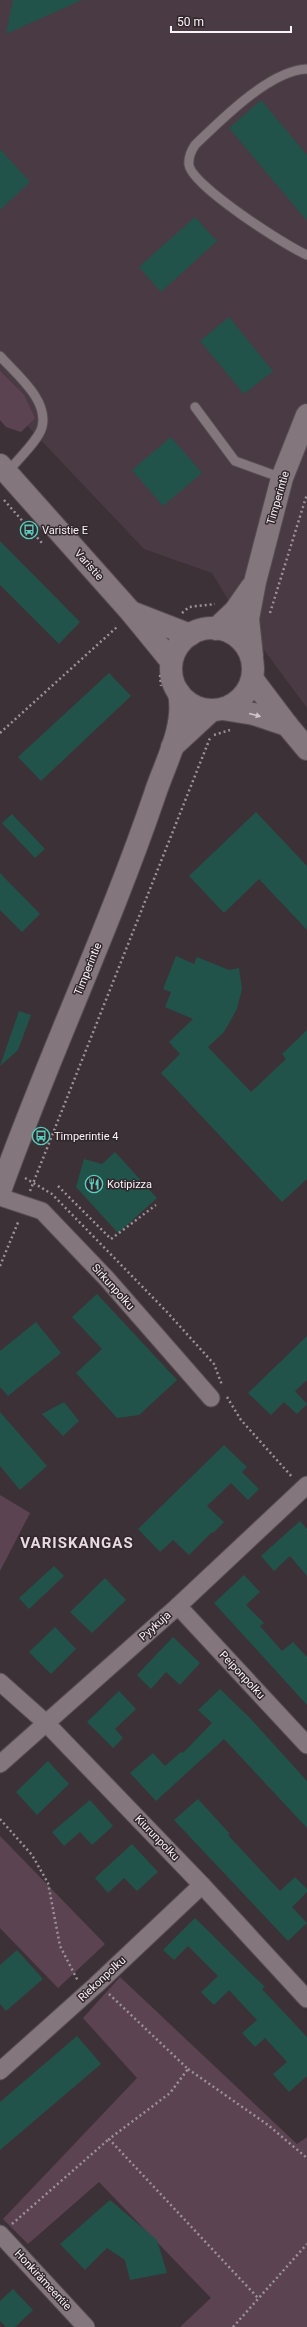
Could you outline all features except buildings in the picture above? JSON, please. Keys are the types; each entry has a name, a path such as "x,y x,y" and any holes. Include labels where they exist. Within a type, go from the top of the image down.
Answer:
{"street":[{"name":"Timperintie","path":"252,670 248,619 255,582 282,478 307,415"},
{"name":"Varistie","path":"2,472 124,619 171,661"},
{"name":"Timperintie","path":"216,628 235,611 255,582"},
{"path":"124,619 190,635"},
{"path":"287,725 254,714 199,708 188,702 178,693 173,682 171,661 176,649 190,635 202,629 216,628 239,638 247,648 252,670 287,725 307,749"},
{"path":"217,710 235,704 245,695 252,670"},
{"name":"Timperintie","path":"0,1191 131,864 172,746 181,706 178,693"},
{"name":"Timperintie","path":"172,746 217,710"},
{"name":"Sirkunpolku","path":"0,1196 42,1211 107,1280 211,1398"},
{"name":"Pyykuja","path":"0,1764 178,1606 306,1489"},
{"name":"Peiponpolku","path":"178,1606 307,1744"},
{"name":"Kiurunpolku","path":"0,1682 46,1723 202,1885 307,1999"},
{"name":"Riekonpolku","path":"0,2071 96,1985 202,1885"},
{"name":"Honkirämeentie","path":"0,2234 86,2327"}],"lane":[{"path":"307,69 296,69 265,85 195,145 190,154 189,166 196,177 237,211 265,232 307,255"},
{"path":"0,356 34,395 44,412 42,428 2,472"},
{"path":"195,407 235,461 282,478"}],"path":[{"path":"273,603 307,494"},
{"path":"0,733 124,619"},
{"path":"0,1266 211,736"},
{"path":"58,1186 110,1239 156,1205"},
{"path":"0,1819 32,1855 48,1883 60,1946 78,1982 96,1985 111,1995 188,2069 268,2125 307,2158"},
{"path":"0,2234 109,2139 170,2093 188,2069"},
{"path":"109,2139 259,2299"},
{"path":"233,2327 307,2244"}],"shaded area":[{"path":"0,0 307,0 307,708 235,611 212,573 144,549 0,397"},
{"path":"0,371 24,395 35,418 21,432 6,427 0,420"},
{"path":"0,1495 30,1513 0,1571"},
{"path":"0,1836 105,1944 58,1988 0,1928"},
{"path":"120,1977 297,2144 307,2137 307,2327 180,2327 211,2298 99,2182 28,2244 3,2219 137,2078 83,2018"}],"place":[{"name":"Varistie E","path":"29,530"},
{"name":"Timperintie 4","path":"41,1136"},
{"name":"Kotipizza","path":"94,1184"}],"district":[{"name":"VARISKANGAS","path":"77,1543"}]}
